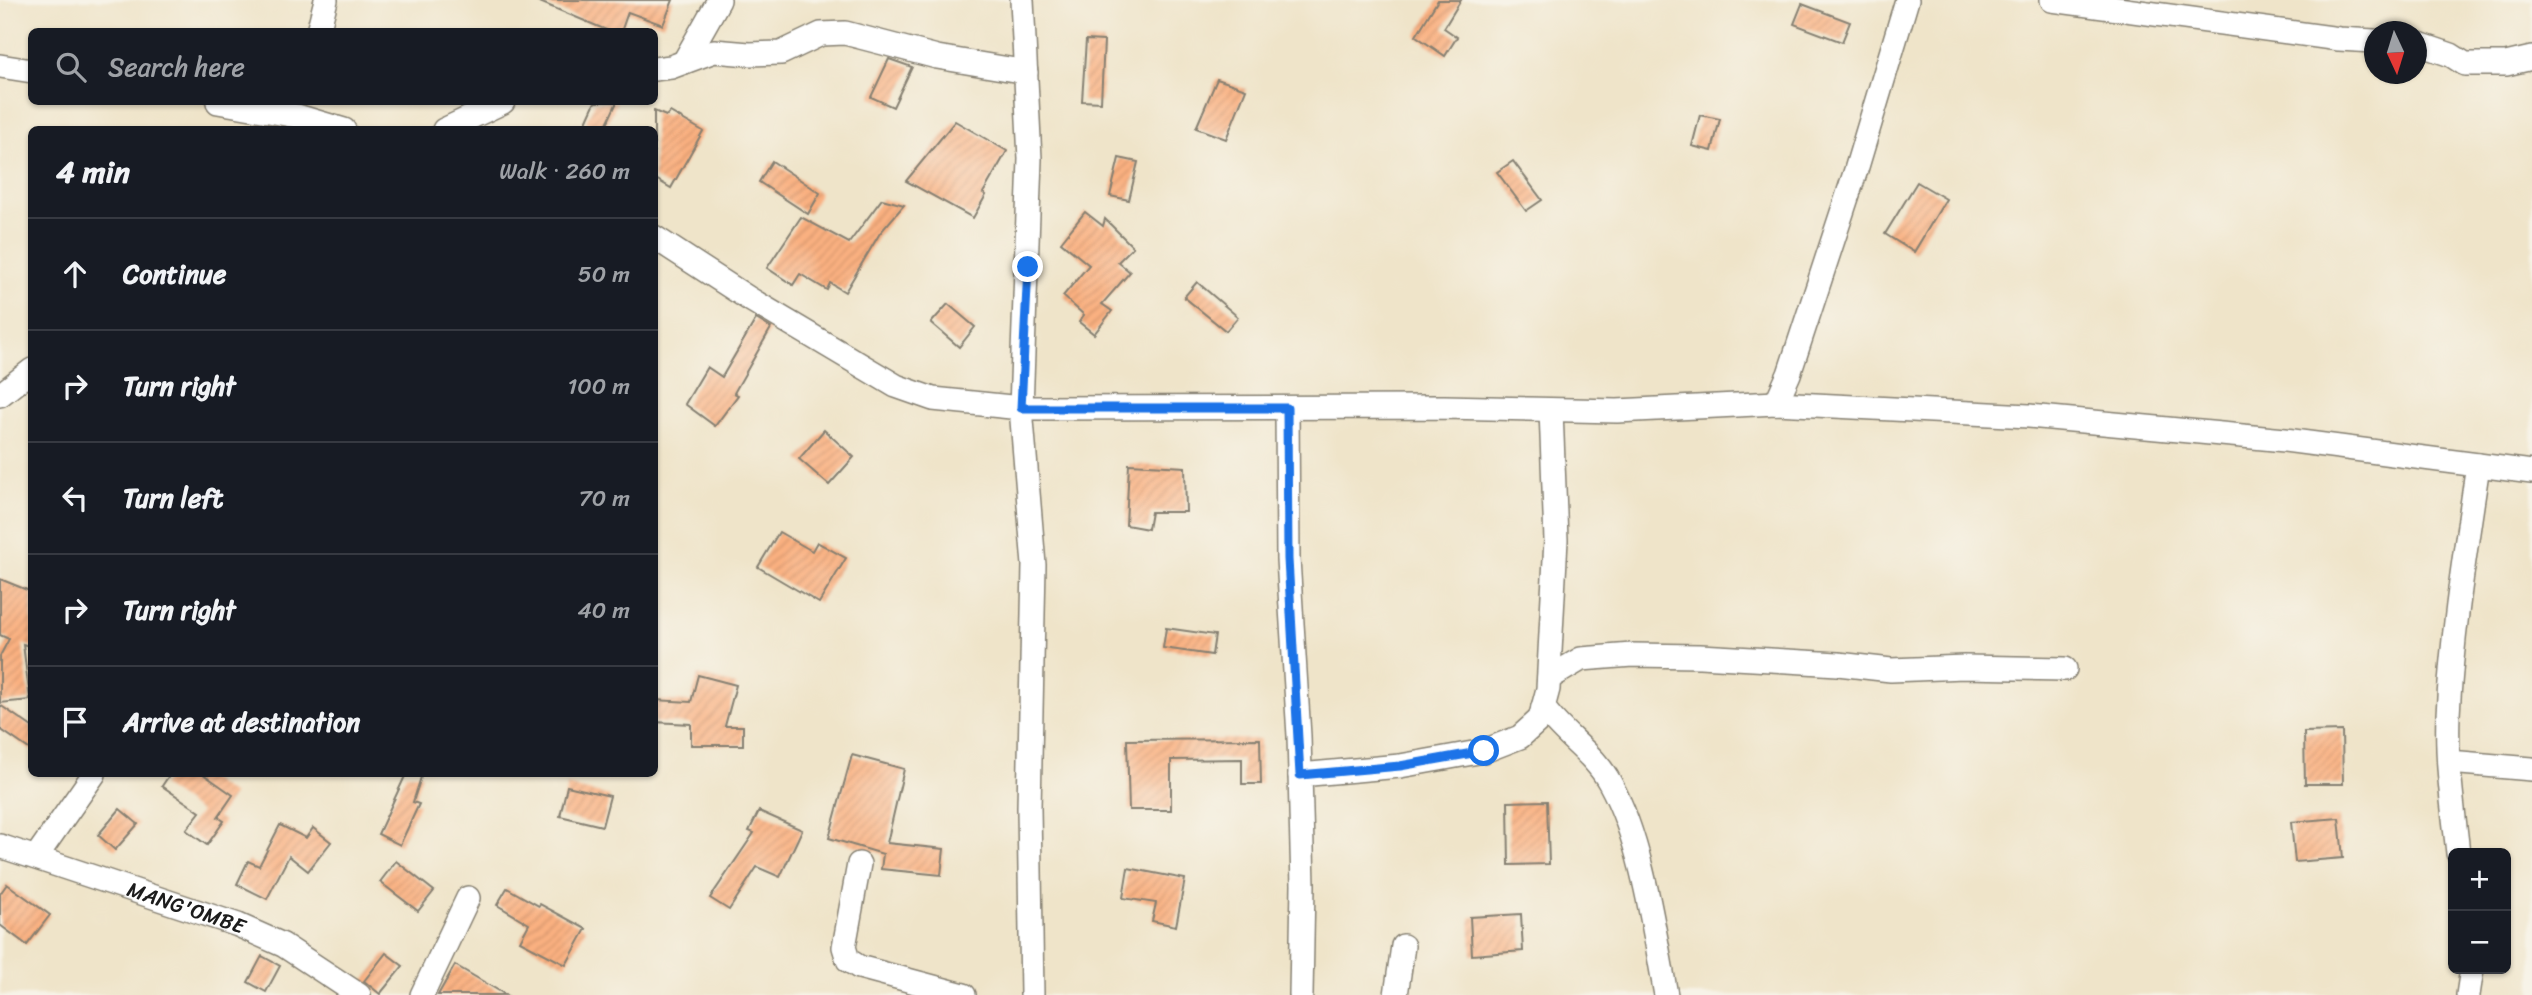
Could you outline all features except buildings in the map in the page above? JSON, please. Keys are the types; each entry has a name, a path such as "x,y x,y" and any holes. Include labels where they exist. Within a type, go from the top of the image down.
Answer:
{"street":[{"path":"319,28 326,0"},
{"path":"684,62 719,0"},
{"path":"1022,0 1030,159 1021,408 1034,565 1029,808 1032,995"},
{"path":"1776,404 1789,374 1831,246 1907,0"},
{"path":"2052,0 2364,40"},
{"path":"658,68 714,51 781,53 821,34 832,32 937,57 1026,72"},
{"path":"2427,46 2452,55 2465,64 2505,64 2532,58"},
{"path":"0,66 28,70"},
{"path":"235,105 297,116 331,126"},
{"path":"452,126 497,105"},
{"path":"658,240 748,298 896,386 933,399 1021,408 1444,407 1617,411 1776,404 2029,416 2285,440 2532,472"},
{"path":"0,395 28,373"},
{"path":"1287,408 1288,559 1303,885 1301,995"},
{"path":"1300,775 1400,766 1484,751 1520,737 1540,719 1549,678 1556,540 1551,410"},
{"path":"2458,848 2449,762 2448,716 2466,544 2478,465"},
{"path":"1549,678 1581,659 1632,656 1700,656 1838,664 1891,670 1964,667 2065,669"},
{"path":"1543,708 1555,725 1585,751 1610,782 1629,828 1650,907 1665,995"},
{"path":"2449,762 2532,769"},
{"path":"36,857 92,777"},
{"name":"MANG'OMBE","path":"0,846 238,925 283,945 359,995"},
{"path":"859,864 844,947 848,960 859,967 964,995"},
{"path":"422,995 468,898"},
{"path":"1396,995 1403,946"},
{"path":"2469,995 2471,974"}],"route":[{"path":"1028,267 1021,408 1287,408 1288,559 1300,775 1400,766 1484,751"}]}
